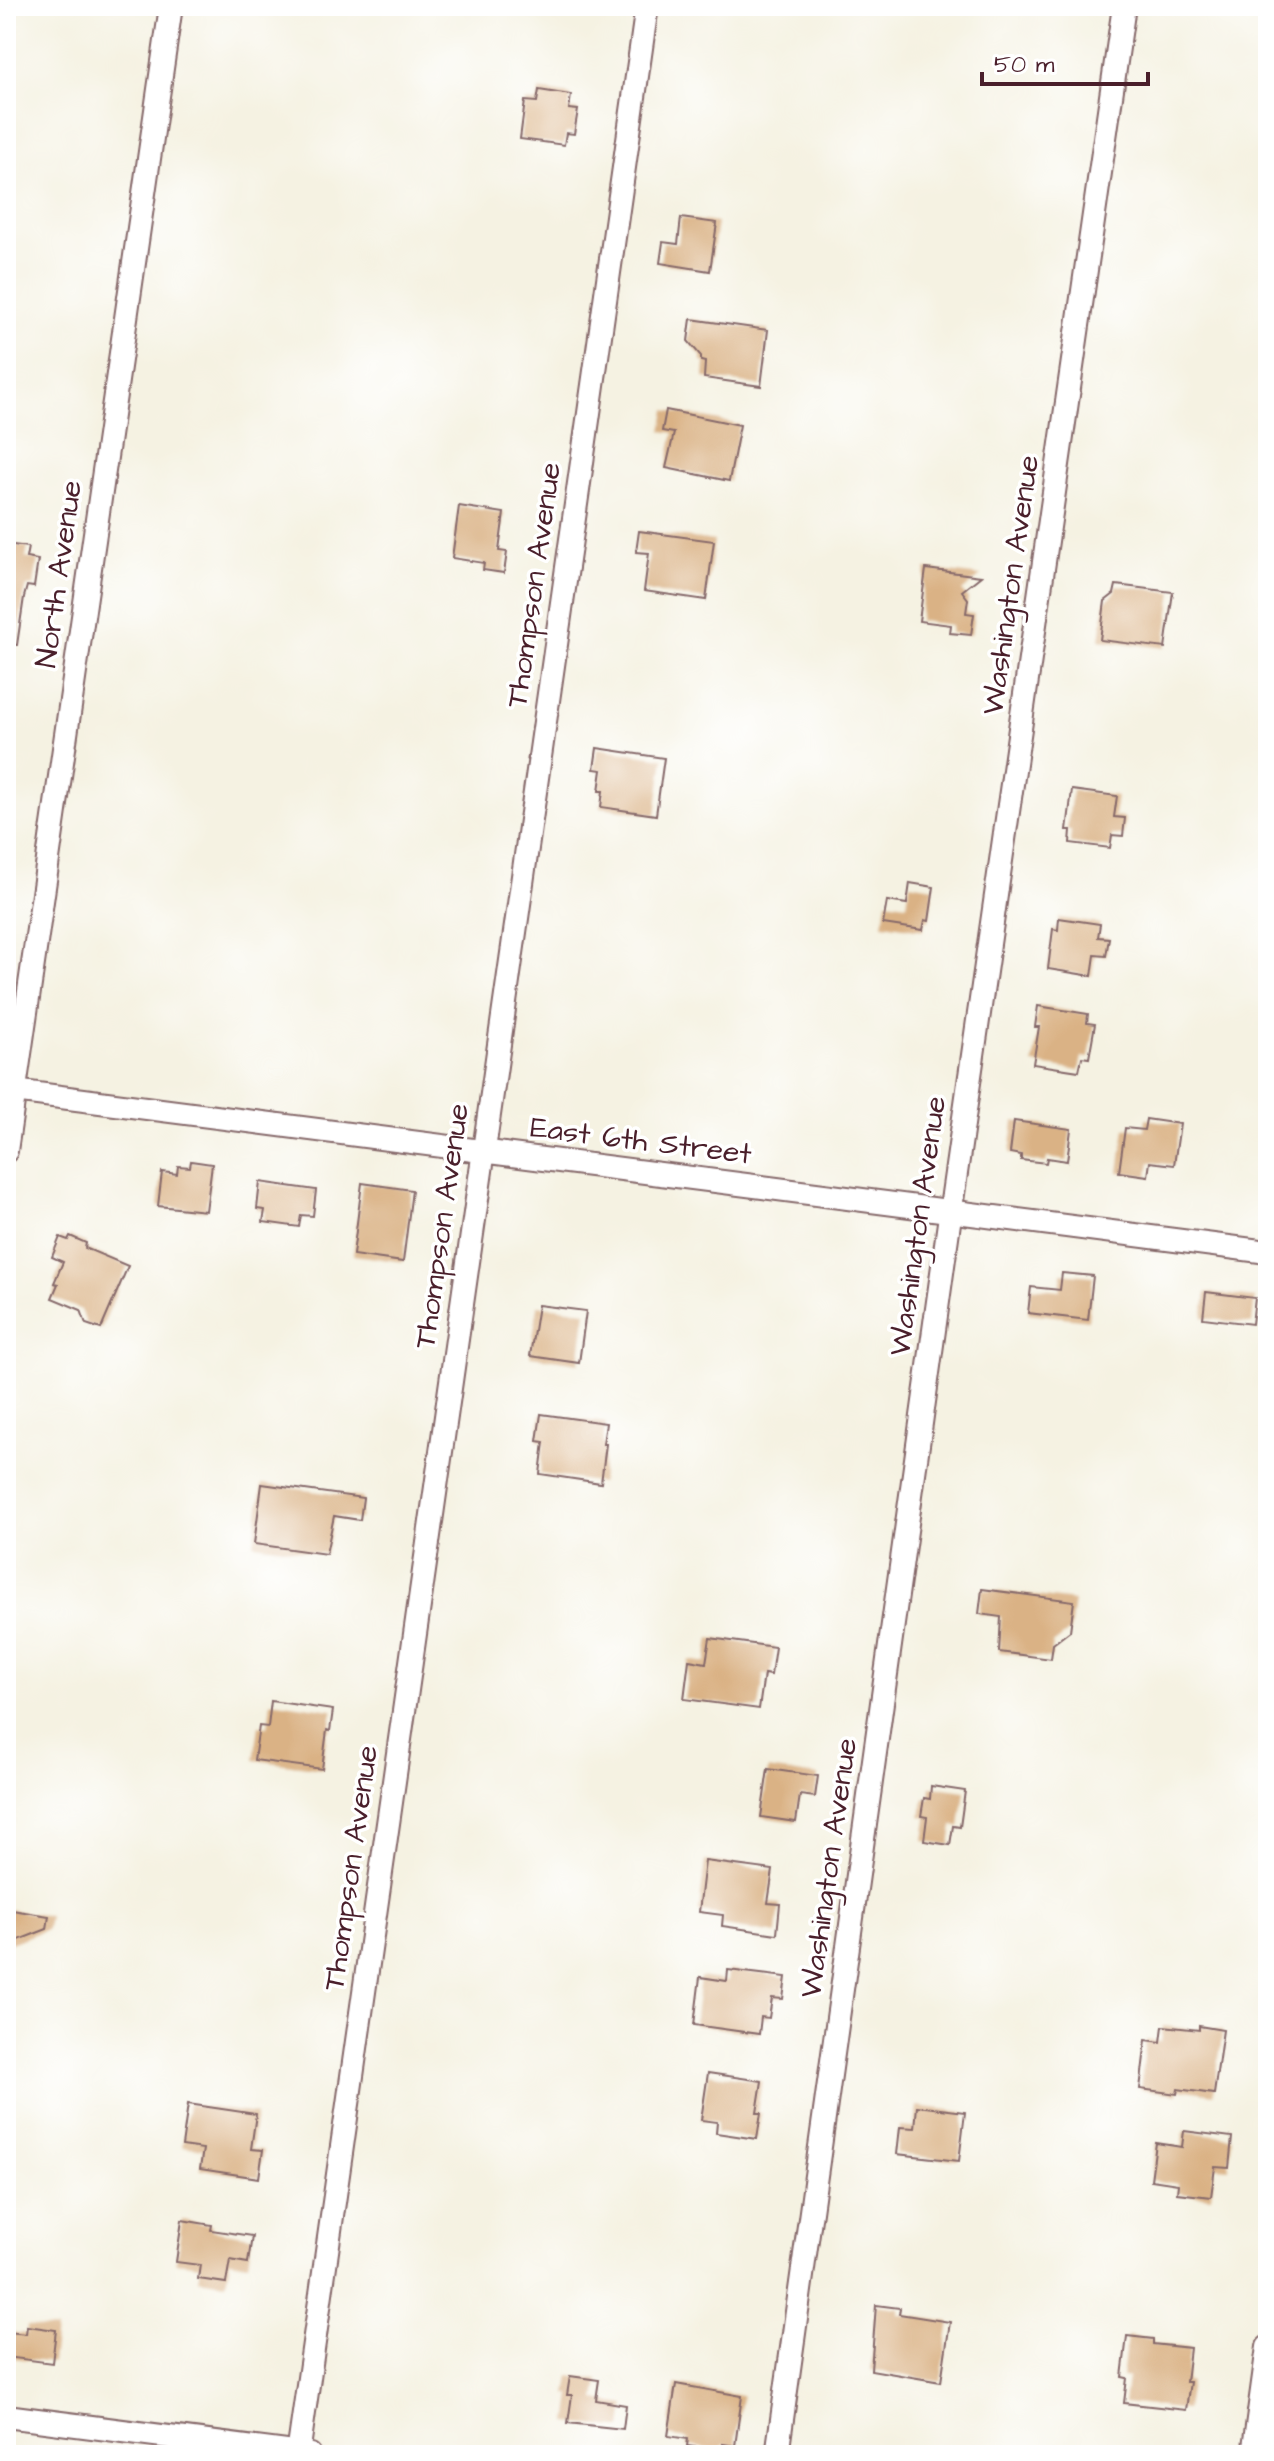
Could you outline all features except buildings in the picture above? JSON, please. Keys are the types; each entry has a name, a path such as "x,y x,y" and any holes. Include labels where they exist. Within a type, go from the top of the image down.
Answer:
{"street":[{"name":"North Avenue","path":"6,1151 10,1090 171,6"},
{"name":"Thompson Avenue","path":"302,2455 483,1150 647,6"},
{"name":"Washington Avenue","path":"777,2455 950,1211 1124,6"},
{"name":"East 6th Street","path":"10,1090 1268,1252"},
{"path":"1253,2455 1268,2347"},
{"path":"6,2416 302,2455"}]}
